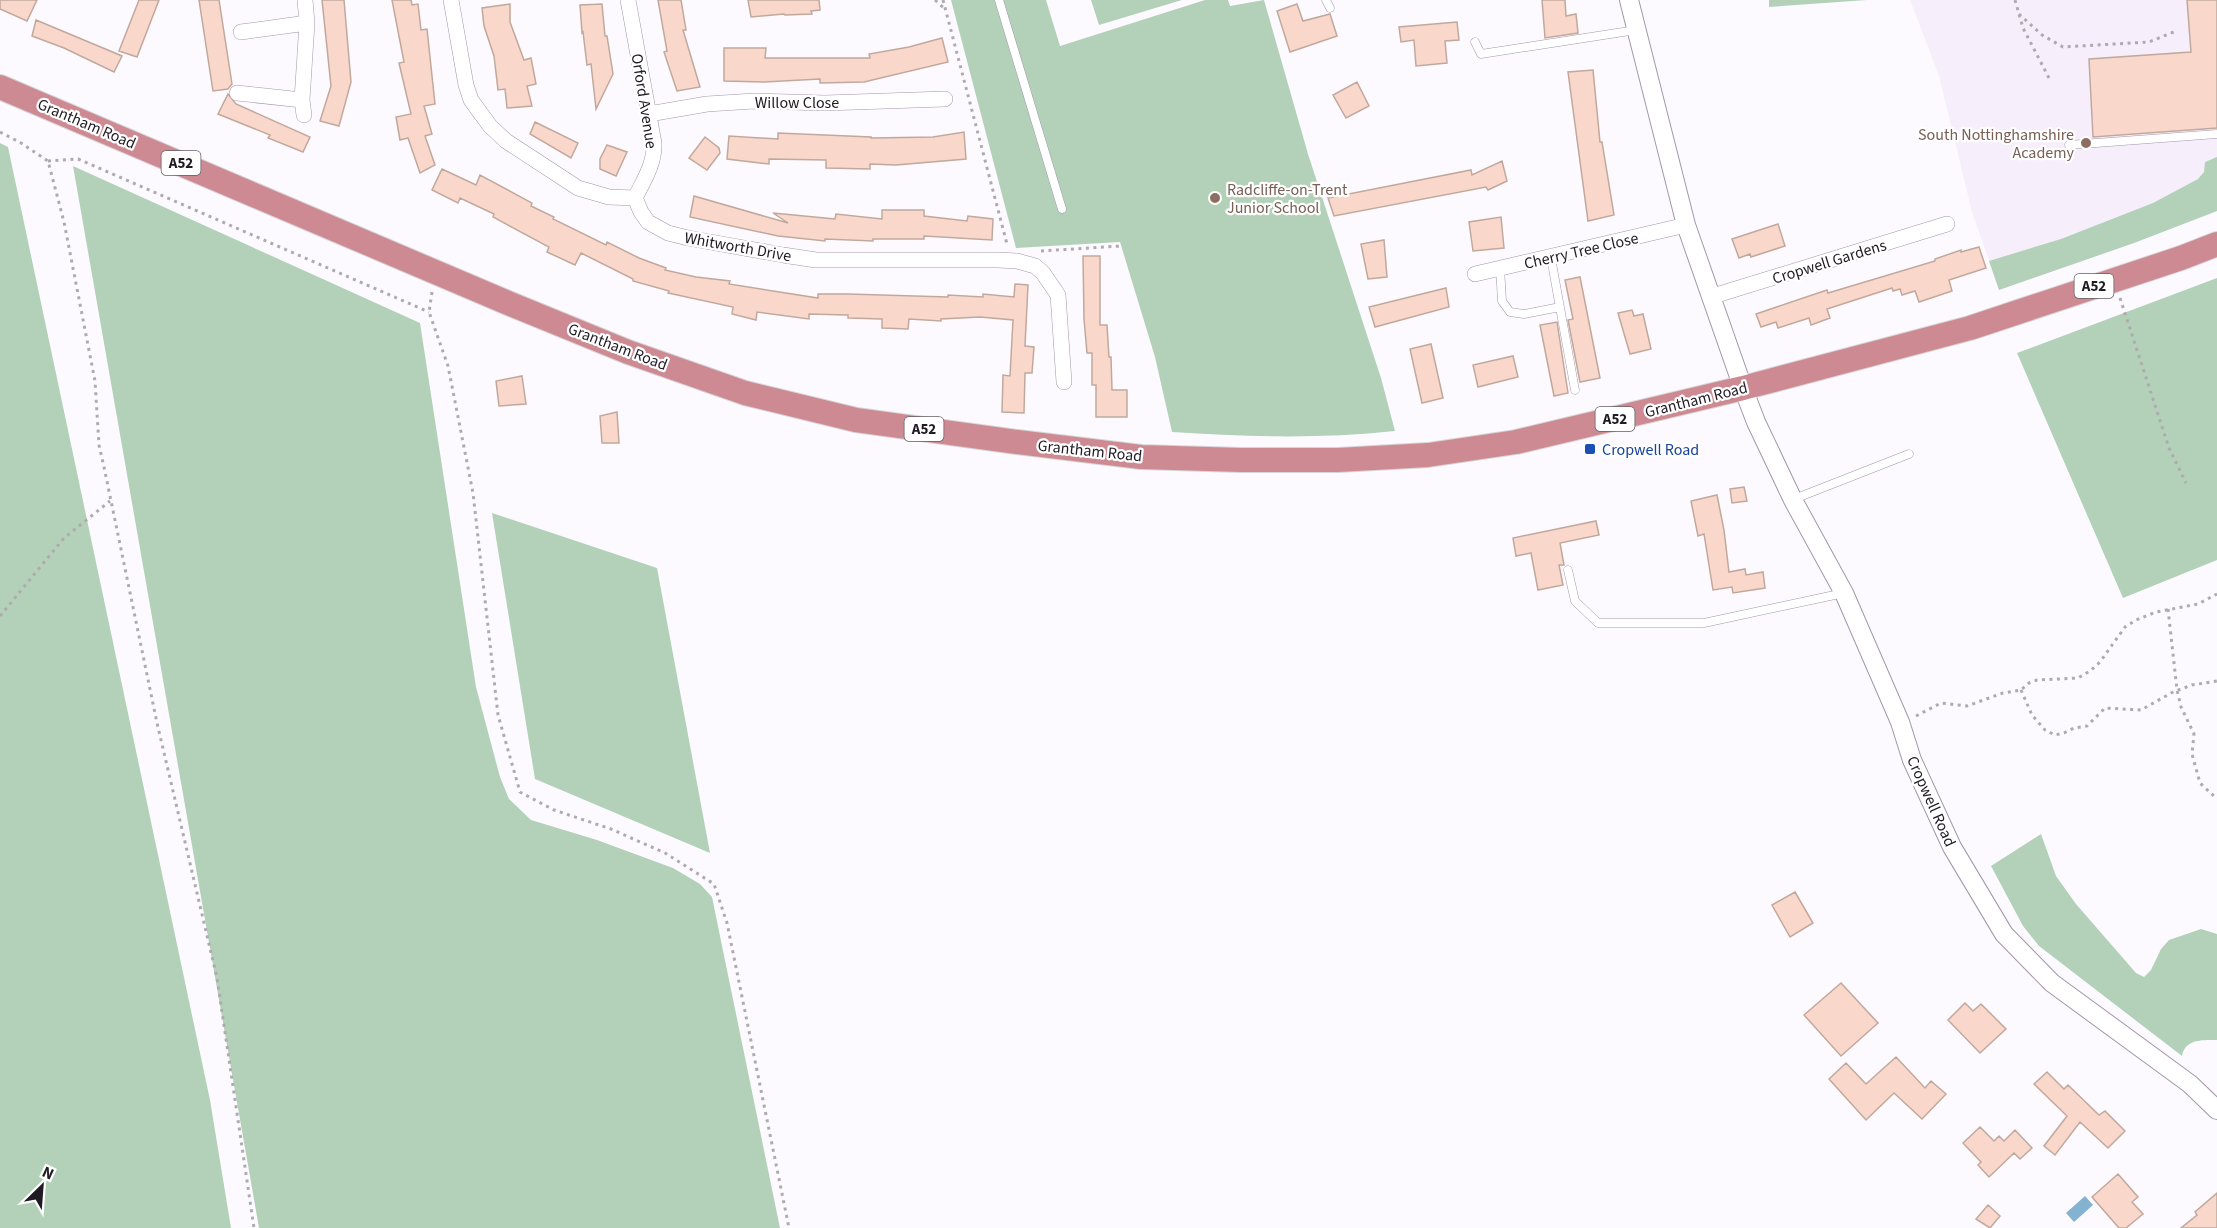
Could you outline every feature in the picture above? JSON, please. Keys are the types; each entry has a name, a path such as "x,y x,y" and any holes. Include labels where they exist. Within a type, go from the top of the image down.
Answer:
{"highway":[{"name":"Grantham Road","path":"0,87 628,352 745,393 856,420 1142,457 1338,460 1428,455 1516,442 1743,388 1970,328 2217,244"}],"street":[{"path":"237,93 303,108 307,23 305,0"},
{"path":"451,0 465,85 471,100 490,126 506,141 578,188 609,197 635,198"},
{"name":"Orford Avenue","path":"628,0 655,153 635,198"},
{"name":"Cropwell Road","path":"1629,0 1686,225 1743,388 1756,422 1793,500 1844,593 1900,722 1912,760 1952,847 2004,934 2052,983 2190,1084 2217,1110"},
{"path":"241,32 307,23"},
{"name":"Willow Close","path":"649,114 707,104 753,101 825,103 945,99"},
{"name":"Whitworth Drive","path":"635,198 648,222 668,233 783,255 816,260 1010,256 1026,262 1043,273 1058,295 1064,382"},
{"name":"Cropwell Gardens","path":"1710,297 1947,224"},
{"name":"Cherry Tree Close","path":"1475,274 1686,225"}],"lane":[{"path":"999,0 1062,209"},
{"path":"1326,0 1330,8"},
{"path":"1475,42 1481,54 1636,30"},
{"path":"2069,145 2217,134"},
{"path":"1551,258 1575,390"},
{"path":"1500,268 1502,301 1510,312 1524,314 1560,307"},
{"path":"1793,500 1909,454"},
{"path":"1568,570 1575,601 1598,623 1704,623 1844,593"}],"path":[{"path":"935,0 945,9"},
{"path":"943,0 1010,256 1121,246"},
{"path":"2015,0 2023,28 2049,78"},
{"path":"2019,14 2042,35 2063,47 2149,42 2176,31"},
{"path":"0,132 48,161 78,159 429,312 448,366 473,493 498,715 520,792 554,810 611,829 666,853 714,884 730,934 789,1228"},
{"path":"48,161 64,222 95,381 99,445 110,501 157,723 217,978 254,1228"},
{"path":"2114,279 2169,448 2186,483"},
{"path":"0,616 64,538 110,501"},
{"path":"1900,722 1941,703 1966,706 2020,690 2037,680 2078,678 2100,662 2125,627 2136,620 2168,609 2198,604 2217,594"},
{"path":"2168,609 2177,690 2181,707 2194,734 2192,754 2200,783 2217,799"},
{"path":"2020,690 2032,715 2045,730 2055,735 2087,726 2105,708 2140,710 2177,690 2217,681"}],"shaded area":[{"name":"South Nottinghamshire Academy","path":"1910,0 2217,0 2217,211 2134,243 1999,290 1972,212 1939,76"}],"green space":[{"name":"Radcliffe-on-Trent Junior School","path":"951,0 1046,0 1060,46 1205,0 1228,0 1230,6 1264,0 1308,154 1381,378 1395,431 1284,436 1172,432 1155,357 1120,242 1016,248"},
{"path":"1091,0 1182,0 1099,25"},
{"path":"1769,0 1867,0 1769,7"},
{"path":"0,143 8,147 210,1100 231,1228 0,1228"},
{"path":"2217,157 2217,211 2134,243 1999,290 1989,261 2061,239 2153,203 2198,179 2204,172 2205,162"},
{"path":"73,166 420,323 476,687 500,777 509,799 531,820 597,840 673,868 700,884 712,897 780,1228 259,1228"},
{"path":"2217,278 2217,560 2123,598 2017,353"},
{"path":"492,513 657,568 710,853 535,779"},
{"path":"2041,834 2056,876 2076,904 2136,973 2144,977 2151,970 2161,949 2169,940 2201,929 2217,934 2217,1040 2190,1043 2182,1056 2039,946 2023,926 1991,866"}],"water":[{"path":"2085,1196 2093,1205 2074,1222 2066,1213"}],"building":[{"path":"0,0 37,0 27,21 0,9"},
{"path":"139,0 159,0 137,57 119,51"},
{"path":"199,0 219,0 232,84 228,89 213,91"},
{"path":"322,0 344,0 351,82 339,126 320,121 331,86"},
{"path":"392,0 411,0 412,5 418,4 421,30 427,29 435,104 424,106 432,134 425,136 435,165 420,173 408,138 400,140 396,117 411,114 399,63 404,62"},
{"path":"658,0 681,0 686,30 683,30 700,87 677,91 664,52 667,51"},
{"path":"748,0 819,0 820,10 811,11 812,14 751,17"},
{"path":"1542,0 1565,0 1566,16 1576,14 1578,33 1545,38"},
{"name":"South Nottinghamshire Academy","path":"2187,0 2217,0 2217,128 2093,137 2089,59 2191,52"},
{"path":"510,4 510,22 524,60 531,58 536,84 527,86 532,106 507,108 505,89 498,90 494,56 484,26 482,8"},
{"path":"602,4 605,36 607,36 613,74 596,109 591,64 587,65 582,33 580,5"},
{"path":"1297,4 1303,21 1330,14 1337,36 1290,52 1277,11"},
{"path":"36,20 122,56 114,72 64,48 32,36"},
{"path":"1457,22 1459,40 1445,41 1447,63 1416,66 1414,40 1401,42 1399,27"},
{"path":"942,38 948,62 864,82 820,83 820,79 764,82 724,81 724,48 766,48 765,58 870,58 869,54"},
{"path":"1593,70 1600,142 1602,142 1614,215 1588,221 1568,72"},
{"path":"1357,82 1369,106 1346,118 1333,95"},
{"path":"228,94 236,104 310,137 303,152 268,138 270,135 218,114"},
{"path":"535,122 578,143 571,158 530,134"},
{"path":"964,132 966,159 896,165 870,164 870,169 826,168 826,160 769,159 769,164 727,159 729,136 778,139 778,133 871,138 933,137"},
{"path":"705,137 719,148 720,153 707,170 689,158"},
{"path":"607,145 627,152 616,176 600,169 600,159"},
{"path":"1502,161 1507,181 1488,190 1486,187 1334,216 1328,198 1471,170 1472,175"},
{"path":"442,169 476,185 480,175 532,203 531,206 554,217 553,219 606,245 607,242 666,268 665,270 730,281 729,284 818,298 818,294 983,297 983,294 1014,297 1015,284 1028,285 1025,346 1034,347 1032,373 1025,373 1024,413 1002,412 1003,375 1010,376 1013,320 980,317 941,319 941,321 909,319 908,329 882,328 882,319 848,318 848,315 809,314 809,319 757,312 756,320 732,314 733,307 668,293 669,291 633,281 581,253 575,265 547,252 549,247 493,217 494,214 460,198 458,203 432,190"},
{"path":"694,196 788,223 773,213 835,219 836,214 882,219 882,210 924,210 924,216 967,221 968,216 993,219 992,240 924,236 924,239 873,239 873,241 825,239 825,241 778,236 690,217"},
{"path":"1501,217 1504,248 1473,251 1469,222"},
{"path":"1778,224 1785,246 1751,257 1750,254 1739,258 1732,239"},
{"path":"1384,240 1387,277 1368,279 1361,244"},
{"path":"1979,247 1986,268 1949,280 1952,291 1919,302 1915,291 1902,295 1900,289 1893,291 1892,288 1827,309 1830,318 1811,325 1809,318 1778,328 1776,322 1761,327 1756,314 1827,290 1828,293 1935,261 1935,259 1961,250 1961,252"},
{"path":"1083,256 1100,256 1100,325 1107,325 1112,390 1127,390 1127,417 1096,417 1096,385 1092,385 1092,353 1087,353 1084,319"},
{"path":"1580,277 1600,378 1580,382 1568,320 1573,319 1565,280"},
{"path":"1446,288 1449,307 1375,327 1369,307"},
{"path":"1632,310 1634,316 1643,314 1651,349 1630,354 1618,313"},
{"path":"1557,322 1568,393 1554,396 1540,325"},
{"path":"1431,344 1443,398 1422,403 1410,349"},
{"path":"1513,356 1518,377 1478,387 1473,365"},
{"path":"522,376 526,404 499,406 496,381"},
{"path":"617,412 619,443 602,443 600,416"},
{"path":"1744,487 1747,501 1732,503 1730,489"},
{"path":"1717,495 1729,572 1745,569 1746,575 1763,572 1765,588 1733,593 1732,587 1713,590 1704,534 1698,536 1691,501"},
{"path":"1596,521 1599,535 1560,543 1564,565 1559,565 1563,585 1538,590 1531,553 1516,556 1513,538"},
{"path":"1795,892 1813,923 1790,937 1772,905"},
{"path":"1841,983 1878,1023 1841,1056 1804,1015"},
{"path":"1965,1003 1973,1011 1981,1004 2006,1029 1980,1053 1948,1020"},
{"path":"1896,1057 1925,1088 1931,1081 1946,1094 1922,1119 1894,1093 1866,1120 1829,1079 1846,1063 1866,1084"},
{"path":"2047,1072 2064,1089 2068,1085 2099,1115 2105,1111 2125,1131 2108,1148 2080,1122 2055,1155 2044,1146 2067,1116 2034,1084"},
{"path":"1980,1127 1994,1141 1999,1136 2004,1141 2015,1130 2032,1148 2020,1159 2014,1153 1989,1177 1978,1165 1981,1162 1963,1143"},
{"path":"2118,1174 2138,1197 2132,1202 2143,1214 2126,1228 2119,1228 2092,1197"},
{"path":"2217,1193 2217,1228 2181,1228 2197,1215 2195,1212"},
{"path":"1988,1205 2000,1216 1990,1228 1976,1219"}],"place":[{"name":"South Nottinghamshire Academy","path":"2086,143"},
{"name":"Radcliffe-on-Trent Junior School","path":"1215,198"},
{"name":"Cropwell Road","path":"1590,449"}]}
